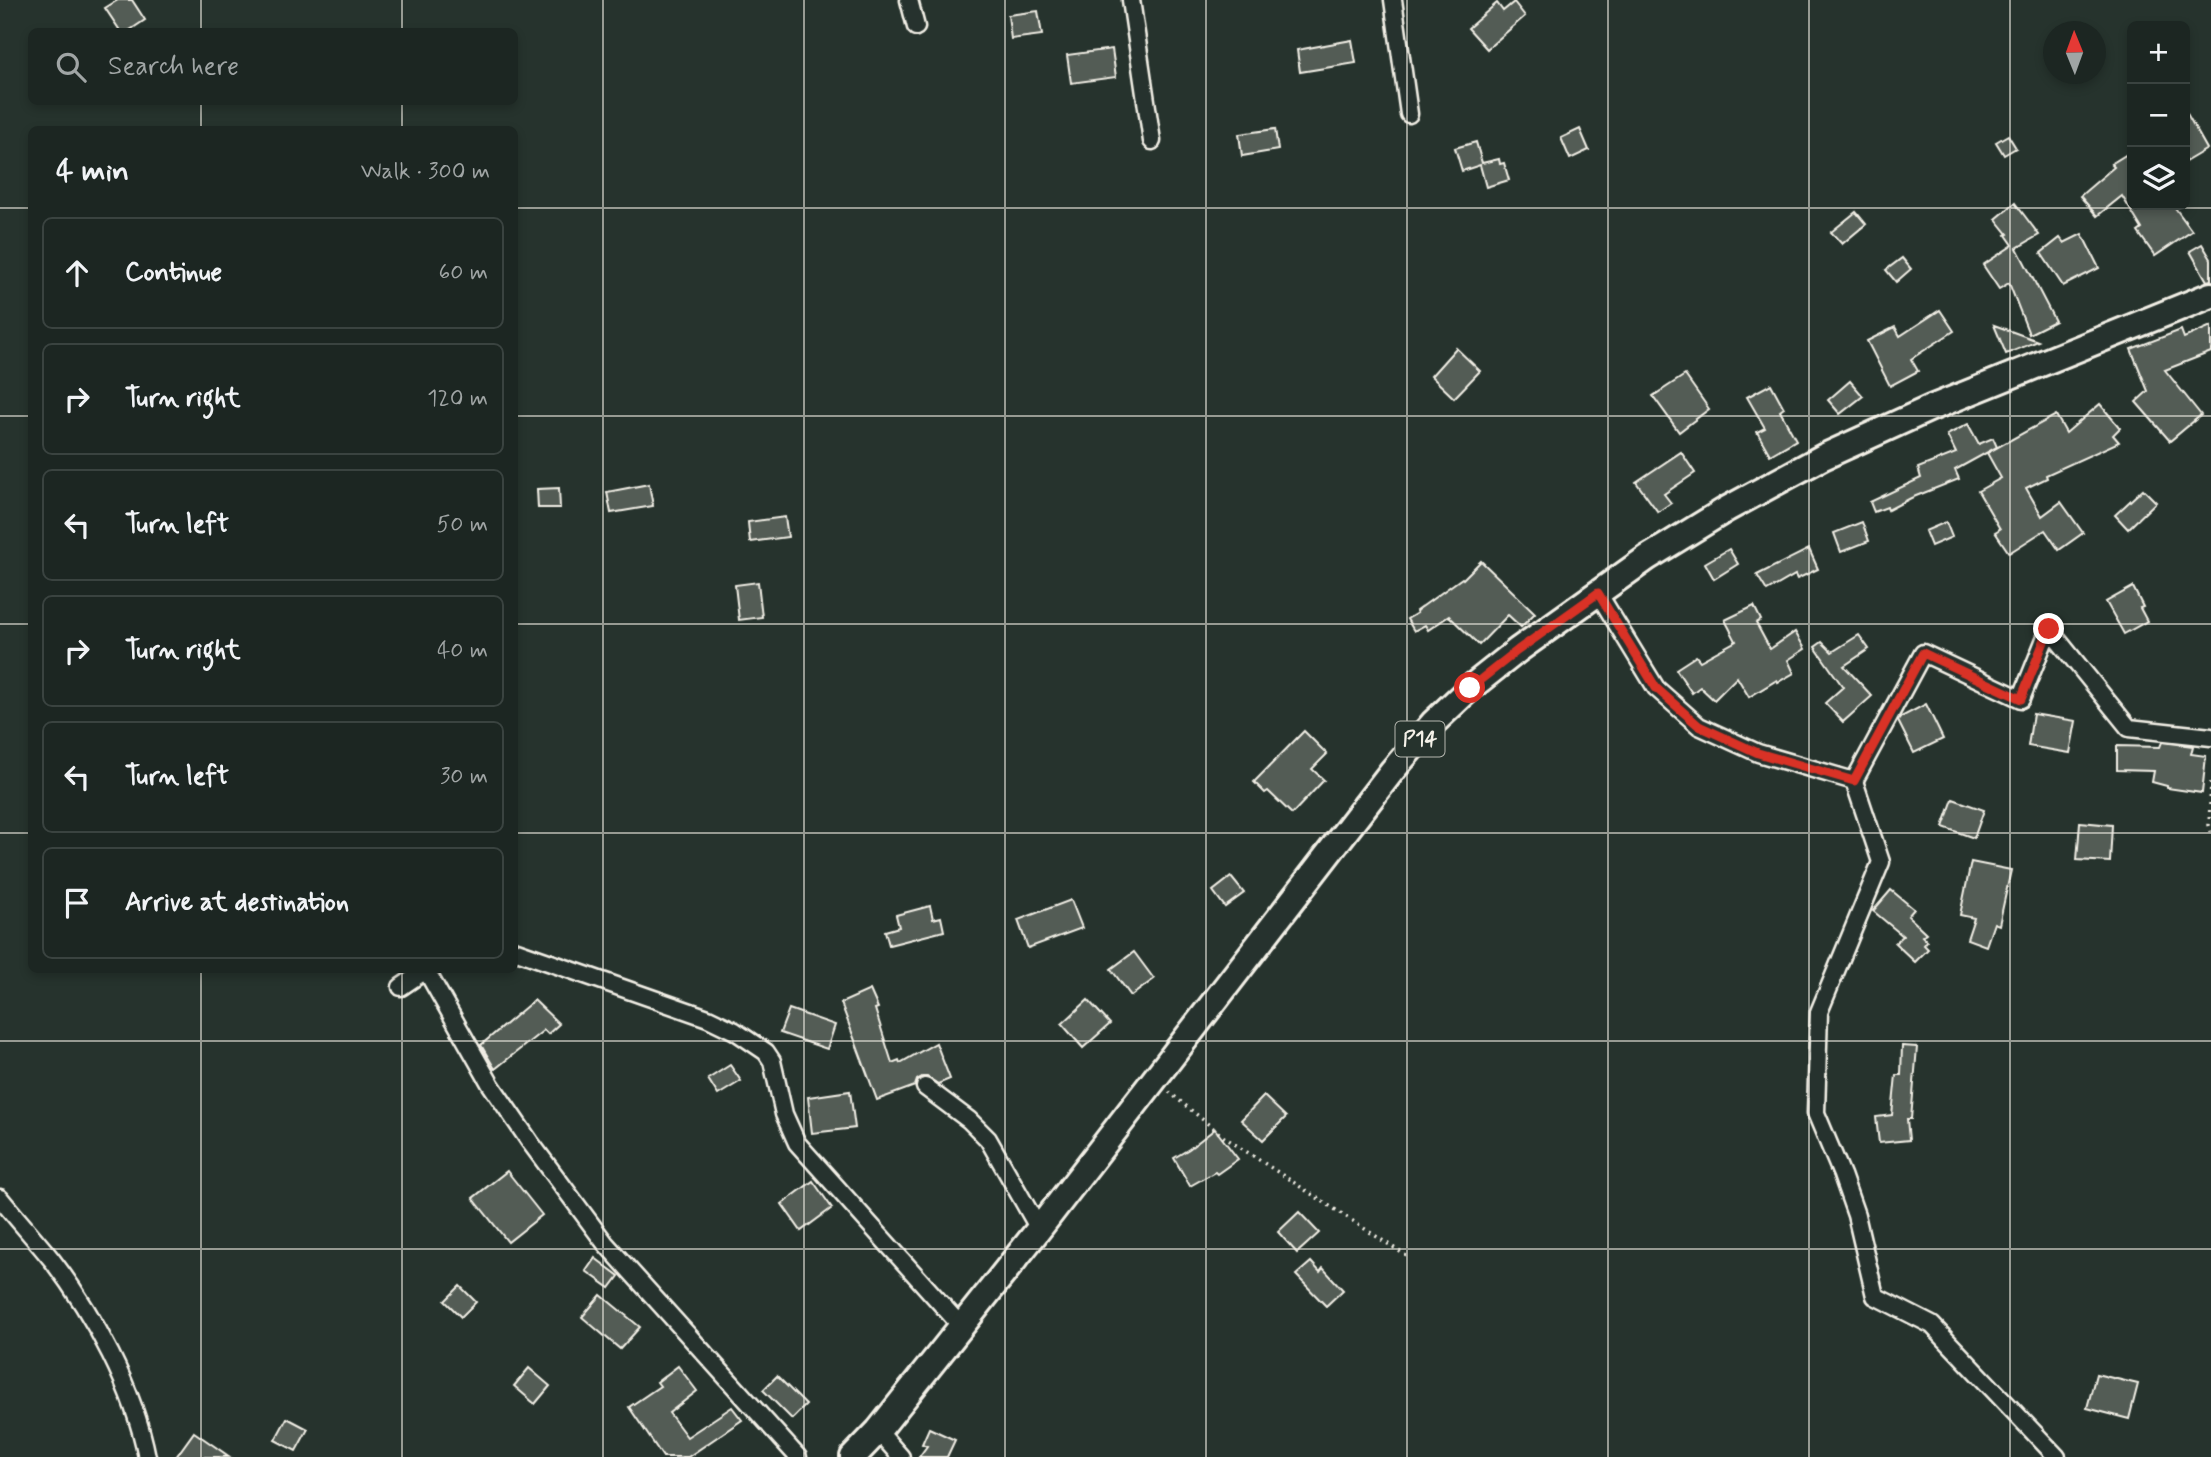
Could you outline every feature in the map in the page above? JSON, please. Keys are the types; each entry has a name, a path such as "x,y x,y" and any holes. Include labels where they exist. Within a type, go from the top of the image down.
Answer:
{"main road":[{"name":"P14","path":"853,1457 878,1431 1039,1229 1392,771 1433,723 1470,688 1518,650 1691,530 1822,457 1931,408 2211,295"}],"street":[{"path":"909,0 916,27"},
{"path":"1130,0 1152,141"},
{"path":"1393,0 1409,114"},
{"path":"1598,593 1656,688 1699,726 1758,753 1854,781"},
{"path":"2057,1457 1932,1325 1875,1296 1856,1215 1816,1114 1819,1012 1881,862 1854,781 1923,653 2021,699 2049,629 2129,728 2211,737"},
{"path":"518,951 708,1018 735,1031 766,1052 776,1070 784,1114 797,1143 961,1326"},
{"path":"401,987 422,973"},
{"path":"428,973 491,1085 598,1233 798,1457"},
{"path":"925,1087 969,1120 988,1139 1039,1229"},
{"path":"0,1198 52,1261 83,1306 114,1363 142,1431 147,1457"},
{"path":"878,1431 901,1457"}],"path":[{"path":"2211,782 2208,825 2211,832"},
{"path":"1154,1080 1224,1137 1408,1257"}],"building":[{"path":"118,0 132,0 145,20 133,28 118,28 105,8"},
{"path":"1514,2 1525,16 1487,49 1468,28 1497,3 1503,11"},
{"path":"1038,11 1042,35 1011,39 1008,15"},
{"path":"1352,40 1356,63 1300,72 1297,50"},
{"path":"1112,49 1116,77 1071,83 1067,55"},
{"path":"2190,119 2207,149 2190,159"},
{"path":"1275,129 1278,150 1242,156 1239,134"},
{"path":"1580,129 1589,150 1570,159 1561,138"},
{"path":"2008,135 2016,148 2004,155 1996,142"},
{"path":"1476,142 1482,163 1499,159 1500,164 1504,163 1509,180 1486,187 1480,165 1462,171 1455,148"},
{"path":"2127,154 2127,204 2122,196 2097,216 2080,196 2114,167 2111,164"},
{"path":"2015,203 2039,235 2017,248 2055,321 2029,334 2009,283 1999,289 1983,265 2013,245 1996,219"},
{"path":"2130,210 2177,210 2192,231 2155,256 2138,232 2142,229"},
{"path":"1856,212 1866,224 1842,244 1831,232"},
{"path":"2082,234 2099,268 2063,286 2041,253 2060,238 2064,243"},
{"path":"2202,244 2211,259 2211,280 2207,281 2190,251"},
{"path":"1902,258 1911,269 1896,282 1886,270"},
{"path":"1940,310 1954,331 1911,359 1918,371 1890,386 1867,341 1895,327 1900,336"},
{"path":"1994,325 2038,341 2006,354"},
{"path":"2211,326 2211,352 2165,370 2201,415 2170,441 2136,402 2148,391 2131,349 2181,330 2184,338"},
{"path":"1456,348 1480,371 1454,398 1431,376"},
{"path":"1685,375 1709,409 1679,432 1653,396"},
{"path":"1850,381 1863,396 1840,414 1828,400"},
{"path":"1771,384 1784,408 1780,411 1796,440 1770,455 1757,432 1765,428 1747,397"},
{"path":"2100,404 2120,428 2113,435 2119,442 2046,475 2047,478 2026,488 2042,516 2061,502 2083,533 2059,550 2045,530 2009,553 1995,532 2000,529 1978,491 2001,478 1987,453 2056,415 2066,433"},
{"path":"1968,424 1979,444 1993,438 1997,447 1955,470 1959,479 1888,510 1887,507 1874,512 1870,502 1921,478 1918,468 1956,453 1947,435"},
{"path":"1681,452 1695,473 1664,494 1671,503 1658,512 1636,482"},
{"path":"649,484 653,506 611,513 607,492"},
{"path":"559,488 560,508 538,508 537,489"},
{"path":"2143,489 2156,502 2128,529 2115,515"},
{"path":"785,517 788,537 750,542 748,522"},
{"path":"1862,522 1869,541 1841,552 1834,533"},
{"path":"1946,522 1952,537 1931,546 1925,531"},
{"path":"1729,549 1738,564 1714,579 1705,563"},
{"path":"1809,549 1818,569 1797,579 1795,575 1767,591 1757,575"},
{"path":"1481,561 1535,613 1521,627 1508,615 1479,645 1449,616 1428,630 1425,625 1414,631 1407,619 1463,579"},
{"path":"758,582 762,617 739,620 735,585"},
{"path":"2133,587 2147,621 2124,634 2106,602"},
{"path":"1754,606 1761,620 1756,623 1770,649 1795,632 1805,649 1788,660 1794,673 1749,697 1737,677 1714,700 1700,687 1692,693 1676,669 1696,656 1700,661 1736,641 1725,620"},
{"path":"1859,635 1869,649 1844,666 1872,696 1843,722 1825,703 1843,687 1815,647 1822,642 1832,652"},
{"path":"1926,704 1943,739 1914,753 1898,721"},
{"path":"2033,714 2076,721 2070,753 2028,746"},
{"path":"1304,731 1327,754 1312,769 1324,780 1292,814 1268,791 1265,793 1254,782"},
{"path":"2162,742 2193,746 2191,754 2206,756 2202,793 2167,788 2152,782 2154,771 2117,770 2117,746 2160,747"},
{"path":"1953,799 1984,810 1974,838 1943,827"},
{"path":"2080,822 2112,825 2110,862 2077,860"},
{"path":"1971,862 2011,870 1999,925 1994,923 1986,946 1967,939 1974,918 1960,915"},
{"path":"1231,877 1244,893 1225,907 1213,891"},
{"path":"1891,890 1914,909 1908,916 1926,933 1922,936 1927,941 1924,945 1928,949 1915,962 1895,943 1903,936 1873,911"},
{"path":"1071,900 1082,928 1028,948 1018,920"},
{"path":"930,906 933,919 941,917 944,931 889,945 885,931 899,927 896,915"},
{"path":"1134,952 1154,979 1131,996 1111,969"},
{"path":"870,990 878,1008 875,1009 892,1063 899,1060 900,1063 936,1043 950,1079 938,1084 922,1077 917,1080 915,1086 877,1100 841,1003"},
{"path":"534,1000 559,1024 548,1034 544,1030 495,1069 481,1045"},
{"path":"1088,1000 1110,1024 1083,1048 1062,1024"},
{"path":"789,1009 835,1025 827,1049 780,1033"},
{"path":"1902,1046 1917,1047 1911,1119 1907,1119 1909,1140 1879,1143 1876,1117 1892,1115 1896,1075 1901,1075"},
{"path":"730,1065 741,1081 718,1095 708,1079"},
{"path":"850,1091 855,1128 812,1133 808,1097"},
{"path":"1264,1096 1286,1117 1263,1140 1241,1120"},
{"path":"1215,1129 1238,1159 1217,1174 1215,1172 1190,1186 1174,1158"},
{"path":"507,1171 542,1215 508,1242 473,1198"},
{"path":"813,1181 832,1208 801,1231 782,1204"},
{"path":"1299,1212 1319,1233 1297,1253 1278,1232"},
{"path":"595,1258 619,1276 610,1288 586,1271"},
{"path":"1311,1262 1320,1272 1323,1268 1343,1290 1326,1306 1296,1275"},
{"path":"460,1286 476,1302 461,1317 445,1301"},
{"path":"601,1295 640,1327 620,1349 582,1317"},
{"path":"678,1366 697,1391 669,1413 687,1437 732,1407 742,1420 688,1457 663,1457 629,1407 660,1386 657,1382"},
{"path":"529,1368 550,1386 535,1404 514,1386"},
{"path":"2096,1374 2138,1384 2129,1419 2087,1408"},
{"path":"777,1376 806,1405 792,1419 763,1390"},
{"path":"287,1418 308,1429 296,1451 275,1440"},
{"path":"929,1428 955,1440 947,1457 919,1457 927,1446 922,1444"},
{"path":"194,1432 230,1457 176,1457"}],"route":[{"path":"1470,688 1598,593 1656,688 1699,726 1758,753 1854,781 1923,653 2021,699 2049,629"}]}
